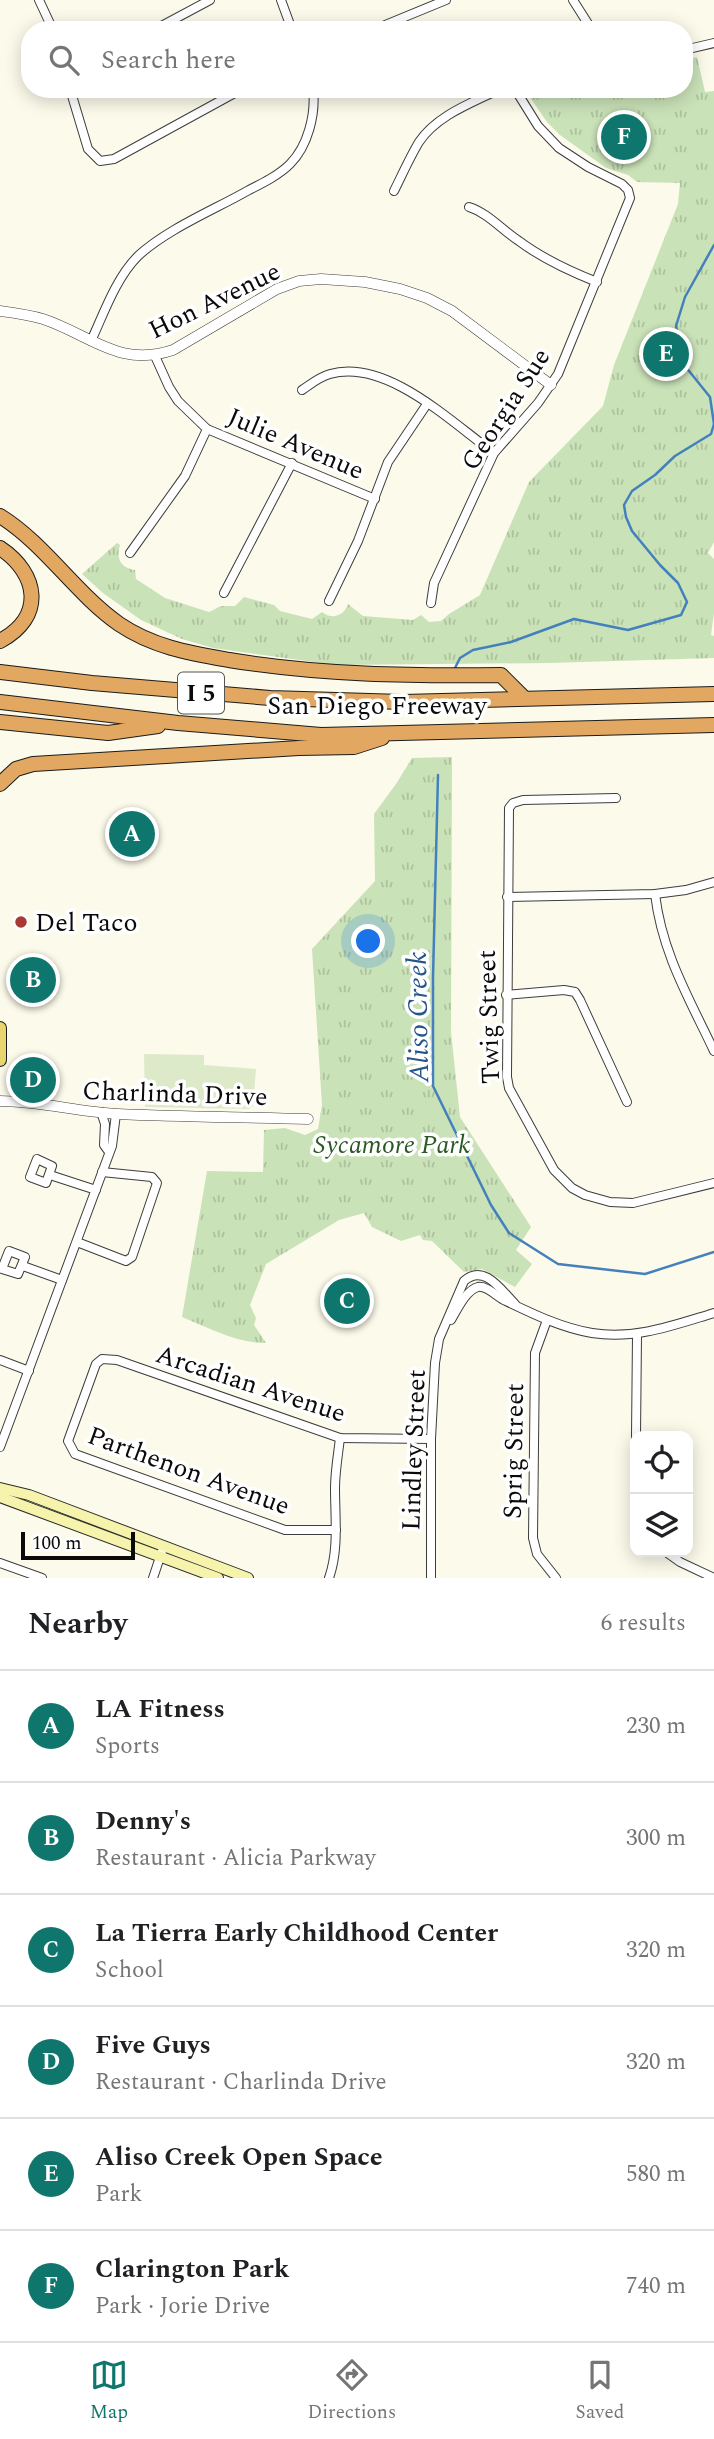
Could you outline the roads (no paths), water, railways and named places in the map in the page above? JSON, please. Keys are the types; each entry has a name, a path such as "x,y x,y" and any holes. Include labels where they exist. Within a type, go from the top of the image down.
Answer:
{"highway":[{"path":"0,516 21,531 117,622 139,636 178,651 323,672 501,675 524,698"},
{"path":"0,548 23,567 32,596 27,618 13,635 0,642"},
{"name":"San Diego Freeway","path":"0,672 193,693 270,698 413,702 714,694"},
{"name":"San Diego Freeway","path":"0,702 178,723 321,734 714,725"},
{"path":"0,722 108,733 178,723"},
{"path":"0,784 16,769 33,764 354,747 393,733"}],"main road":[{"path":"0,1028 0,1060"},
{"path":"0,1488 29,1495 218,1578"},
{"path":"0,1497 248,1578"}],"street":[{"path":"39,0 49,21"},
{"path":"171,21 210,0"},
{"path":"281,0 289,21"},
{"path":"395,21 446,0"},
{"path":"573,0 586,21"},
{"path":"693,48 714,43"},
{"path":"73,98 88,149 100,161 114,159 226,98"},
{"path":"91,341 121,279 137,258 156,242 268,180 289,164 307,136 312,120 313,98"},
{"path":"394,191 420,141 429,130 451,114 482,98"},
{"name":"Georgia Sue","path":"431,603 434,583 494,453 551,385 597,282 630,198 628,190 622,184 588,167 559,148 538,126 521,98"},
{"path":"469,207 478,209 555,265 597,282"},
{"name":"Hon Avenue","path":"0,311 43,319 115,353 155,356 173,350 277,289 299,281 321,279 365,282 400,289 427,298 452,311 551,385"},
{"name":"Julie Avenue","path":"155,356 178,401 207,429 375,499"},
{"path":"302,390 329,374 360,372 387,379 427,404 494,453"},
{"path":"329,601 358,541 388,462 427,404"},
{"path":"130,553 185,476 207,429"},
{"path":"224,593 292,463"},
{"name":"Twig Street","path":"616,798 523,800 510,805 506,995 509,1088 554,1170 572,1188 592,1198 633,1203 714,1183"},
{"path":"507,897 655,894 686,890 714,882"},
{"path":"655,894 658,922 664,943 714,1051"},
{"path":"506,995 565,990 575,992 627,1102"},
{"name":"Charlinda Drive","path":"0,1101 28,1101 116,1114 308,1119"},
{"path":"101,1112 105,1124 104,1145 109,1152"},
{"path":"0,1447 112,1146 116,1114"},
{"path":"77,1242 126,1261 132,1257 157,1183 152,1177 102,1172"},
{"path":"50,1175 96,1190"},
{"path":"23,1266 62,1280"},
{"name":"Lindley Street","path":"431,1578 431,1439 439,1339 464,1281 470,1276 478,1274 488,1277 515,1304"},
{"name":"Lindley Street","path":"446,1324 470,1291 478,1287 484,1287 515,1304"},
{"path":"515,1304 547,1320 591,1333 637,1335 714,1313"},
{"name":"Sprig Street","path":"547,1320 535,1353 533,1538 537,1553 556,1578"},
{"path":"636,1431 637,1335"},
{"name":"Arcadian Avenue","path":"70,1448 68,1441 87,1387 96,1364 102,1359 117,1360 340,1438 431,1439"},
{"path":"0,1360 29,1371"},
{"path":"330,1578 336,1530 335,1484 340,1438"},
{"name":"Parthenon Avenue","path":"70,1448 75,1454 285,1531 336,1530"},
{"path":"153,1578 162,1552"},
{"path":"673,1557 714,1578"},
{"path":"0,1563 42,1578"}],"waterway":[{"name":"Aliso Creek","path":"454,670 460,658 473,650 511,642 574,619 628,630 681,615 687,602 678,583 632,531 624,505 632,491 655,475 675,456 711,434 714,424 710,397 685,366 676,326 685,297 714,245"},
{"name":"Aliso Creek","path":"438,775 433,1086 491,1205 509,1233 558,1264 645,1274 714,1252"}],"place":[{"name":"Clarington Park","path":"624,137"},
{"name":"Aliso Creek Open Space","path":"666,354"},
{"name":"LA Fitness","path":"132,834"},
{"name":"Del Taco","path":"21,922"},
{"name":"Denny's","path":"33,980"},
{"name":"Five Guys","path":"33,1080"},
{"name":"La Tierra Early Childhood Center","path":"347,1301"}],"park label":[{"name":"Sycamore Park","path":"392,1144"}]}
